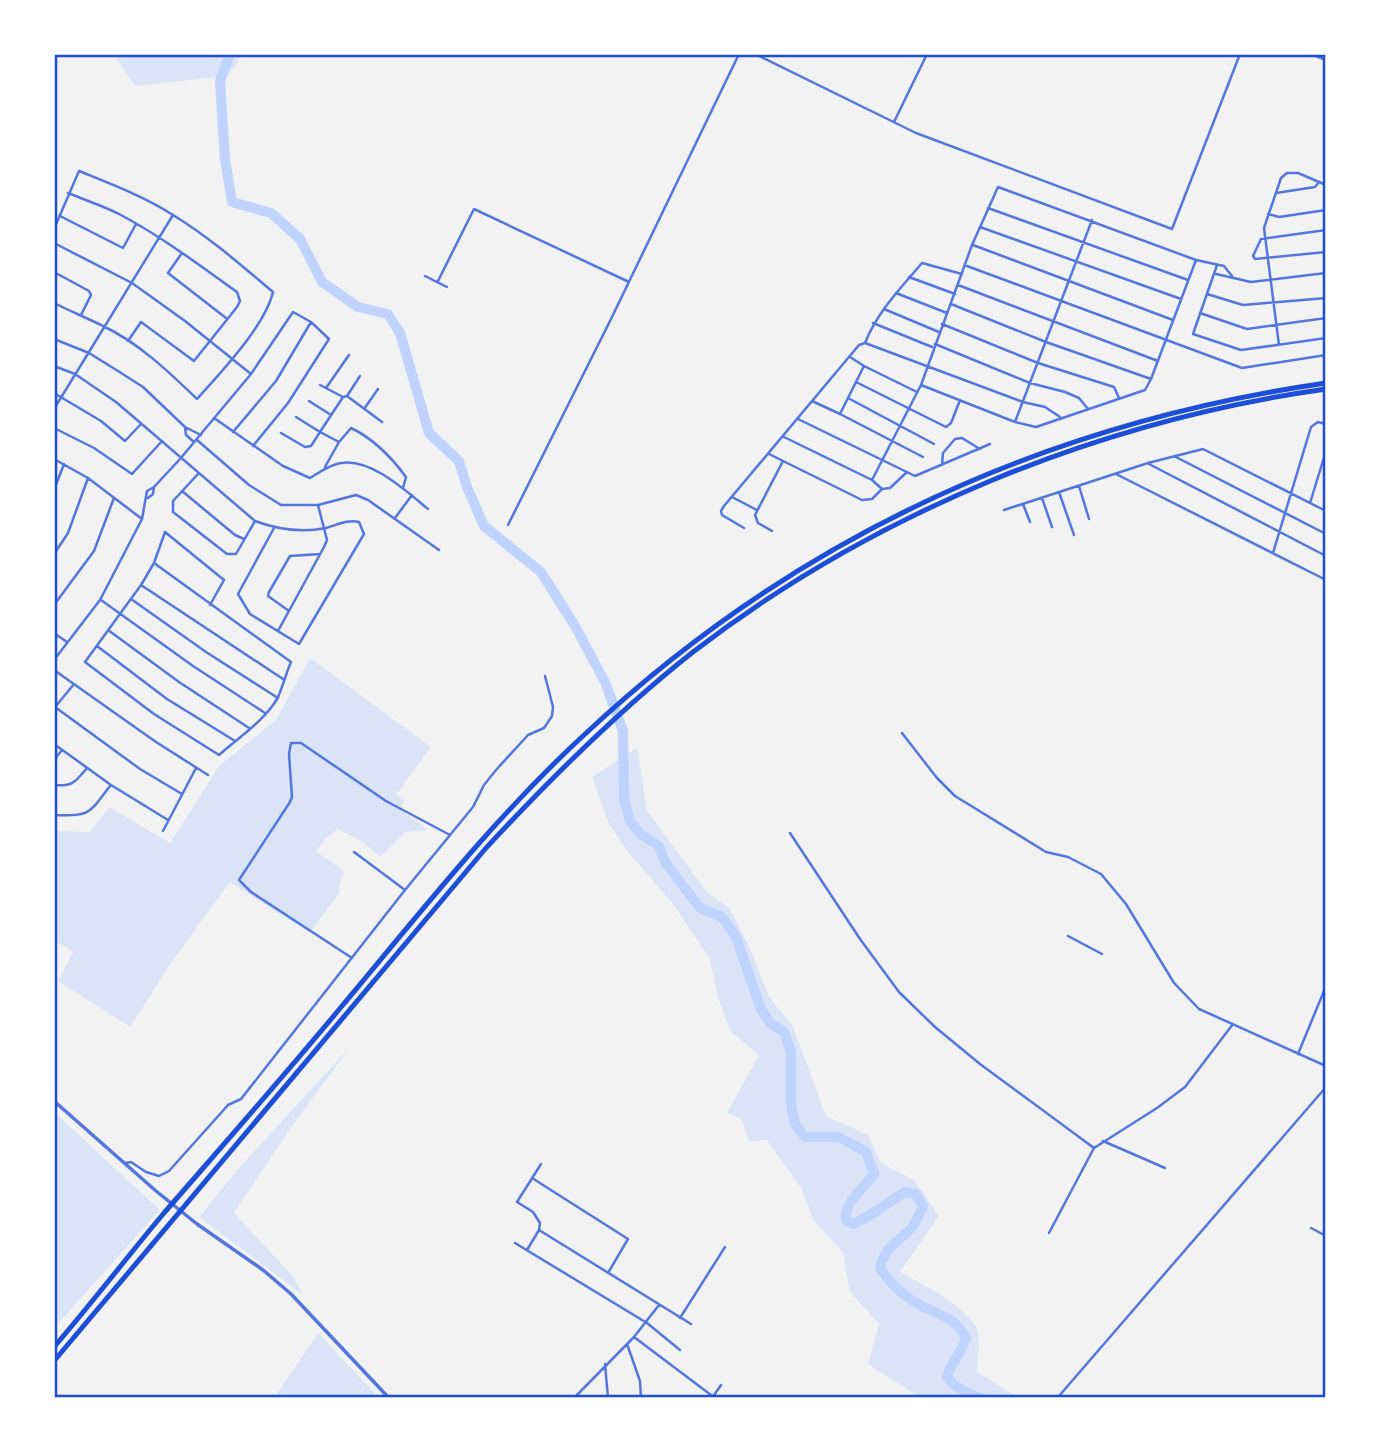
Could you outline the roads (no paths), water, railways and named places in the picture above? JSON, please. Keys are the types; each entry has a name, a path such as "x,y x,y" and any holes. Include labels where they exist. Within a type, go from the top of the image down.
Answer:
{"highway":[{"path":"54,1347 163,1214 520,798 584,734 711,629 800,569 892,517 1069,442 1154,416 1232,398 1326,383"},
{"path":"54,1361 486,848 557,773 699,648 773,596 845,552 955,496 1071,450 1133,431 1238,405 1326,389"}],"street":[{"path":"508,525 629,282 738,54"},
{"path":"755,54 916,133 1172,229 1240,54"},
{"path":"894,122 927,54"},
{"path":"1311,54 1326,60"},
{"path":"54,229 79,170 129,191 174,215 227,253 273,292 270,305 233,359 197,399 159,363 128,341 104,326 54,303"},
{"path":"1279,345 1264,240 1268,214 1281,178 1291,171 1326,185"},
{"path":"1276,194 1315,187 1319,182"},
{"path":"872,480 921,385 972,245 998,187 1196,260 1224,266 1240,281 1270,281 1326,274"},
{"path":"68,193 117,213 136,224 183,253 237,292 240,301 194,361 141,322 128,341"},
{"path":"988,208 1188,280"},
{"path":"438,281 474,209 629,282"},
{"path":"1268,214 1279,217 1326,210"},
{"path":"59,215 123,247 136,224"},
{"path":"54,409 174,215"},
{"path":"1015,422 1092,220"},
{"path":"980,227 1181,299"},
{"path":"1326,230 1261,239 1253,256 1255,259 1267,259 1326,251"},
{"path":"54,243 132,284 251,374"},
{"path":"972,245 1173,320"},
{"path":"183,253 168,273 227,318"},
{"path":"921,385 1015,422 1036,427 1145,390 1196,260"},
{"path":"865,343 883,308 922,263 927,262 962,274"},
{"path":"966,265 1242,368 1326,355"},
{"path":"1217,265 1193,334 1241,350 1326,338"},
{"path":"54,272 89,291 91,295 80,316"},
{"path":"1215,273 1226,278 1232,276"},
{"path":"425,276 447,287"},
{"path":"909,277 954,294"},
{"path":"958,285 1158,361"},
{"path":"896,293 947,313"},
{"path":"1207,293 1243,305 1326,298"},
{"path":"951,303 1046,342 1151,379"},
{"path":"883,308 939,332"},
{"path":"54,660 100,600 142,519 147,491 154,487 201,435 251,374 293,313 311,322 329,340 288,403 253,446"},
{"path":"1200,313 1247,329 1326,318"},
{"path":"233,432 276,381 311,322"},
{"path":"873,323 1030,383 1079,398 1088,409"},
{"path":"943,324 1038,363 1114,387 1119,398"},
{"path":"54,339 89,353 143,387 185,427 201,435"},
{"path":"744,528 721,512 859,345 865,343 1023,402 1045,407 1060,417"},
{"path":"326,388 349,355"},
{"path":"850,357 917,392"},
{"path":"54,366 75,374 116,402 256,521 274,528 299,531 325,528 352,520 359,522 365,534 299,644 250,614 238,594 274,528"},
{"path":"840,414 864,366"},
{"path":"281,433 309,447 360,376"},
{"path":"856,382 946,427 951,423 960,400"},
{"path":"320,384 345,396 382,422"},
{"path":"364,409 377,389"},
{"path":"54,393 101,421 125,441 141,424"},
{"path":"848,398 934,444"},
{"path":"309,401 331,415"},
{"path":"812,401 923,457"},
{"path":"296,417 339,442"},
{"path":"214,418 283,466 310,478 342,462 367,467 380,472 428,509"},
{"path":"798,419 918,476 990,444"},
{"path":"1273,553 1311,427 1318,422 1326,424"},
{"path":"185,427 186,435 249,485 281,505 318,505 356,495 368,500 439,550"},
{"path":"54,428 94,448 132,474 162,441"},
{"path":"324,469 339,442 351,428 360,432 396,463 405,477 403,488"},
{"path":"784,437 872,480 882,489"},
{"path":"942,465 943,453 955,439 962,438 980,449"},
{"path":"1004,510 1148,463 1203,449 1326,511"},
{"path":"1310,503 1326,451"},
{"path":"768,454 862,500 872,499 882,489 890,488 907,472"},
{"path":"1174,456 1326,534"},
{"path":"54,458 88,478 142,519"},
{"path":"772,531 756,520 757,510 783,461"},
{"path":"1148,463 1326,556"},
{"path":"54,490 64,464"},
{"path":"198,474 173,501 173,512 227,554 236,554 256,521"},
{"path":"1115,474 1326,580"},
{"path":"54,554 68,533 88,478"},
{"path":"1079,485 1089,519"},
{"path":"182,491 235,535 244,539"},
{"path":"1059,492 1074,536"},
{"path":"395,518 411,495"},
{"path":"732,497 757,510"},
{"path":"54,606 94,551 114,498"},
{"path":"1042,498 1052,527"},
{"path":"1023,504 1030,522"},
{"path":"278,631 327,540 318,505"},
{"path":"154,563 211,605 292,662 283,679 278,698 250,728 219,755 154,714 85,662 141,585 154,563 165,531 224,580 211,605"},
{"path":"289,611 268,597 287,560 293,554 321,554"},
{"path":"141,585 283,679"},
{"path":"131,599 278,698"},
{"path":"100,600 265,713"},
{"path":"108,630 179,682 250,728"},
{"path":"54,633 67,642"},
{"path":"97,646 167,699 235,741"},
{"path":"54,670 156,743 208,775"},
{"path":"125,1163 131,1162 146,1172 159,1176 169,1171 229,1105 241,1100 405,890 474,807 484,785 496,770 528,735 544,728 552,716 552,695 545,676"},
{"path":"74,684 55,708 140,769 182,794"},
{"path":"902,733 937,778 955,796 1046,852 1068,857 1101,874 1126,904 1161,963 1186,997 1199,1009 1326,1066"},
{"path":"352,958 251,892 239,880 292,797 289,754 291,743 301,743 386,801 450,835"},
{"path":"54,744 111,785 167,820"},
{"path":"54,760 62,750"},
{"path":"54,785 66,787 74,783 87,768"},
{"path":"163,831 196,768"},
{"path":"54,816 81,817 92,810 111,785"},
{"path":"790,833 899,992 935,1027 980,1064 1094,1148"},
{"path":"354,852 405,890"},
{"path":"1068,936 1101,954"},
{"path":"1297,1055 1326,986"},
{"path":"1049,1233 1094,1148 1185,1087 1233,1024"},
{"path":"1059,1396 1326,1087"},
{"path":"54,1101 197,1224 264,1270 291,1294 389,1398"},
{"path":"1103,1141 1165,1168"},
{"path":"527,1250 539,1230 540,1223 533,1212 517,1202 541,1164"},
{"path":"532,1178 628,1239 608,1273"},
{"path":"1311,1228 1326,1236"},
{"path":"539,1230 691,1325"},
{"path":"515,1243 647,1323 680,1350"},
{"path":"680,1318 725,1247"},
{"path":"574,1398 647,1323 659,1304"},
{"path":"634,1337 713,1397 721,1385"},
{"path":"627,1344 640,1381 641,1398"},
{"path":"605,1364 608,1398"}],"waterway":[{"path":"230,54 220,81 225,159 232,202 271,213 300,239 322,282 358,307 388,314 400,333 429,433 459,461 484,526 541,572 575,626 605,682 623,731 624,800 630,821 640,834 659,846 665,862 700,908 722,917 736,937 761,1009 770,1023 784,1032 791,1052 791,1105 795,1124 805,1137 839,1137 866,1152 874,1174 851,1201 846,1220 853,1224 905,1192 916,1194 923,1206 912,1227 889,1249 880,1268 904,1295 947,1318 962,1331 966,1338 947,1377 958,1388 981,1398"}]}
